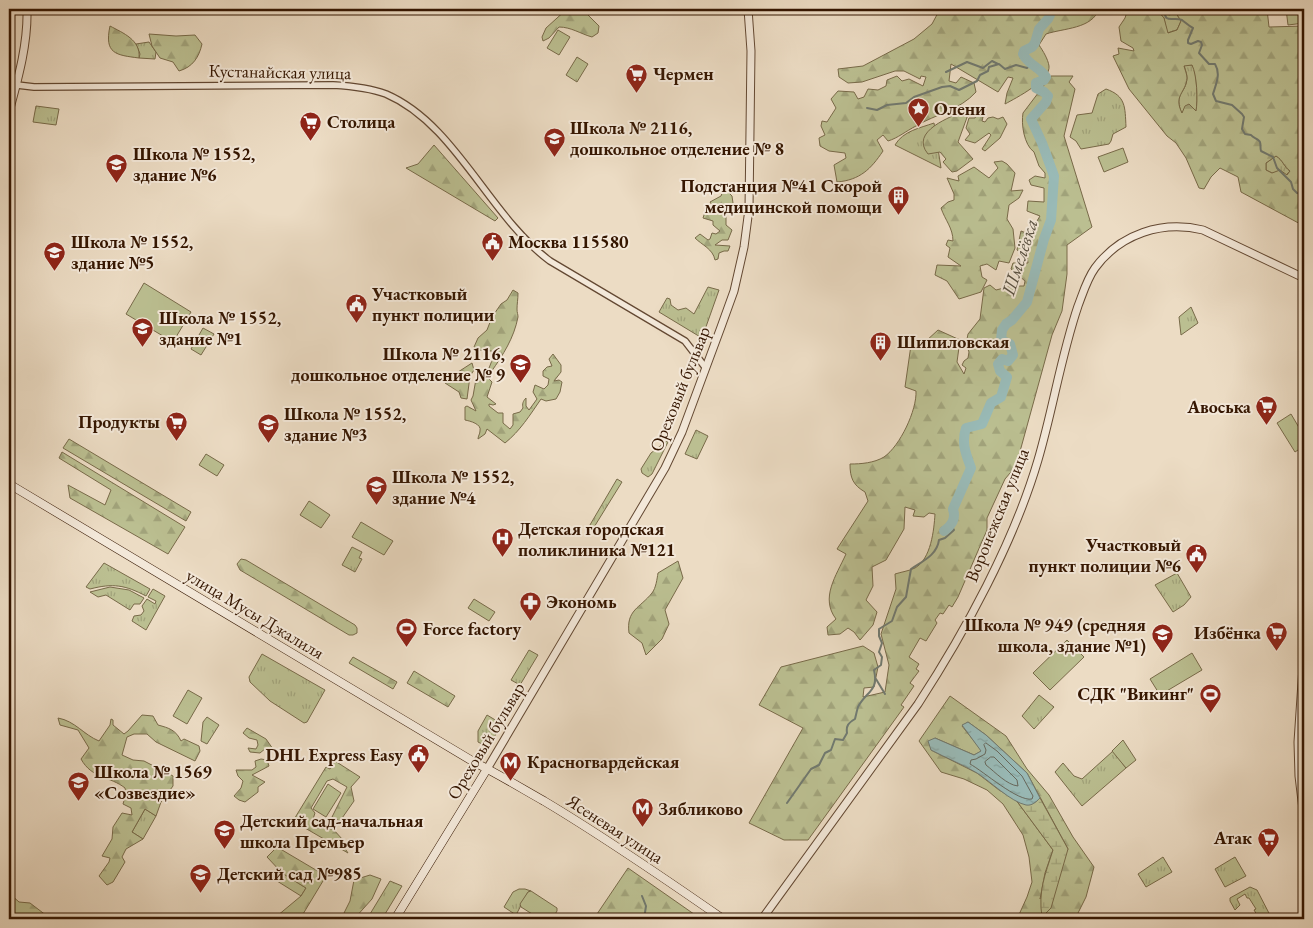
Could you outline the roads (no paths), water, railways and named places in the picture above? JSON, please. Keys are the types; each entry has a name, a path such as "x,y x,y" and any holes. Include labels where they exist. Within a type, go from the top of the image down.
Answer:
{"main road":[{"name":"улица Мусы Джалиля","path":"9,484 487,768"},
{"name":"Ореховый бульвар","path":"395,919 487,768"},
{"name":"Ясеневая улица","path":"487,768 626,851 723,919"}],"street":[{"path":"9,112 17,85 27,22 27,9"},
{"name":"Ореховый бульвар","path":"487,768 656,485 682,432 734,291 749,217 751,51 748,9"},
{"name":"Кустанайская улица","path":"17,85 34,87 333,85 384,94 416,112 433,127 516,229 539,253 685,341 705,367"},
{"name":"Воронежская улица","path":"762,919 918,704 945,662 968,620 1001,554 1038,461 1066,344 1086,283 1094,269 1122,243 1137,234 1164,227 1187,226 1208,232 1304,278"},
{"path":"1304,652 1298,742 1299,776 1304,818"}],"water":[{"path":"968,722 986,735 1027,773 1040,798 1037,801 1028,805 1020,803 1007,796 977,773 931,750 928,741 935,738 974,755 981,751 962,725"}],"waterway":[{"name":"Шмелёвка","path":"944,531 953,521 953,509 971,468 964,444 966,428 982,424 991,403 1001,397 1007,377 1000,371 998,364 1002,359 1008,361 1013,355 1010,344 1001,340 1002,330 1027,302 1051,220 1054,176 1031,119 1046,102 1048,96 1036,88 1036,83 1044,80 1046,77 1023,54 1024,51 1035,43 1039,29 1048,19 1050,15 1047,9"},
{"path":"1165,9 1167,18 1182,20 1193,28 1188,43 1201,42 1202,45 1199,53 1209,64 1215,64 1218,75 1213,94 1216,101 1232,105 1242,114 1244,117 1242,129 1245,134 1251,135 1259,141 1261,151 1273,157 1277,168 1291,182 1293,189 1297,193 1304,194"},
{"path":"946,72 967,62 983,68 992,61 998,64"},
{"path":"867,108 877,110 887,105 906,103 914,97 942,87 950,86 959,90 977,81 980,75 988,71 989,67 999,64 1005,69 1016,65 1027,68 1031,64"},
{"path":"787,803 811,769 819,765 825,753 831,750 835,739 843,740 847,733 848,725 855,719 858,707 875,683 874,670 881,665 882,657 879,652 882,643 879,629 892,621 897,607 906,597 911,569 929,557 938,545 939,540 945,538 954,530 951,525"},
{"path":"876,679 885,694"},
{"path":"642,896 646,906 644,919"}],"place":[{"name":"Чермен","path":"637,93"},
{"name":"Олени","path":"918,128"},
{"name":"Столица","path":"311,141"},
{"name":"Школа № 2116, дошкольное отделение № 8","path":"554,157"},
{"name":"Школа № 1552, здание №6","path":"117,183"},
{"name":"Подстанция №41 Скорой медицинской помощи","path":"898,215"},
{"name":"Москва 115580","path":"492,261"},
{"name":"Школа № 1552, здание №5","path":"55,271"},
{"name":"Участковый пункт полиции","path":"356,323"},
{"name":"Школа № 1552, здание №1","path":"143,347"},
{"name":"Шипиловская","path":"881,361"},
{"name":"Школа № 2116, дошкольное отделение № 9","path":"521,383"},
{"name":"Авоська","path":"1267,426"},
{"name":"Продукты","path":"176,441"},
{"name":"Школа № 1552, здание №3","path":"268,443"},
{"name":"Школа № 1552, здание №4","path":"376,506"},
{"name":"Детская городская поликлиника №121","path":"502,558"},
{"name":"Участковый пункт полиции №6","path":"1197,574"},
{"name":"Экономь","path":"530,621"},
{"name":"Force factory","path":"407,648"},
{"name":"Избёнка","path":"1277,652"},
{"name":"Школа № 949 (средняя школа, здание №1)","path":"1162,654"},
{"name":"СДК \"Викинг\"","path":"1210,713"},
{"name":"DHL Express Easy","path":"419,774"},
{"name":"Красногвардейская","path":"511,781"},
{"name":"Школа № 1569 «Созвездие»","path":"78,801"},
{"name":"Зябликово","path":"642,828"},
{"name":"Детский сад-начальная школа Премьер","path":"224,850"},
{"name":"Атак","path":"1268,857"},
{"name":"Детский сад №985","path":"201,893"}]}
